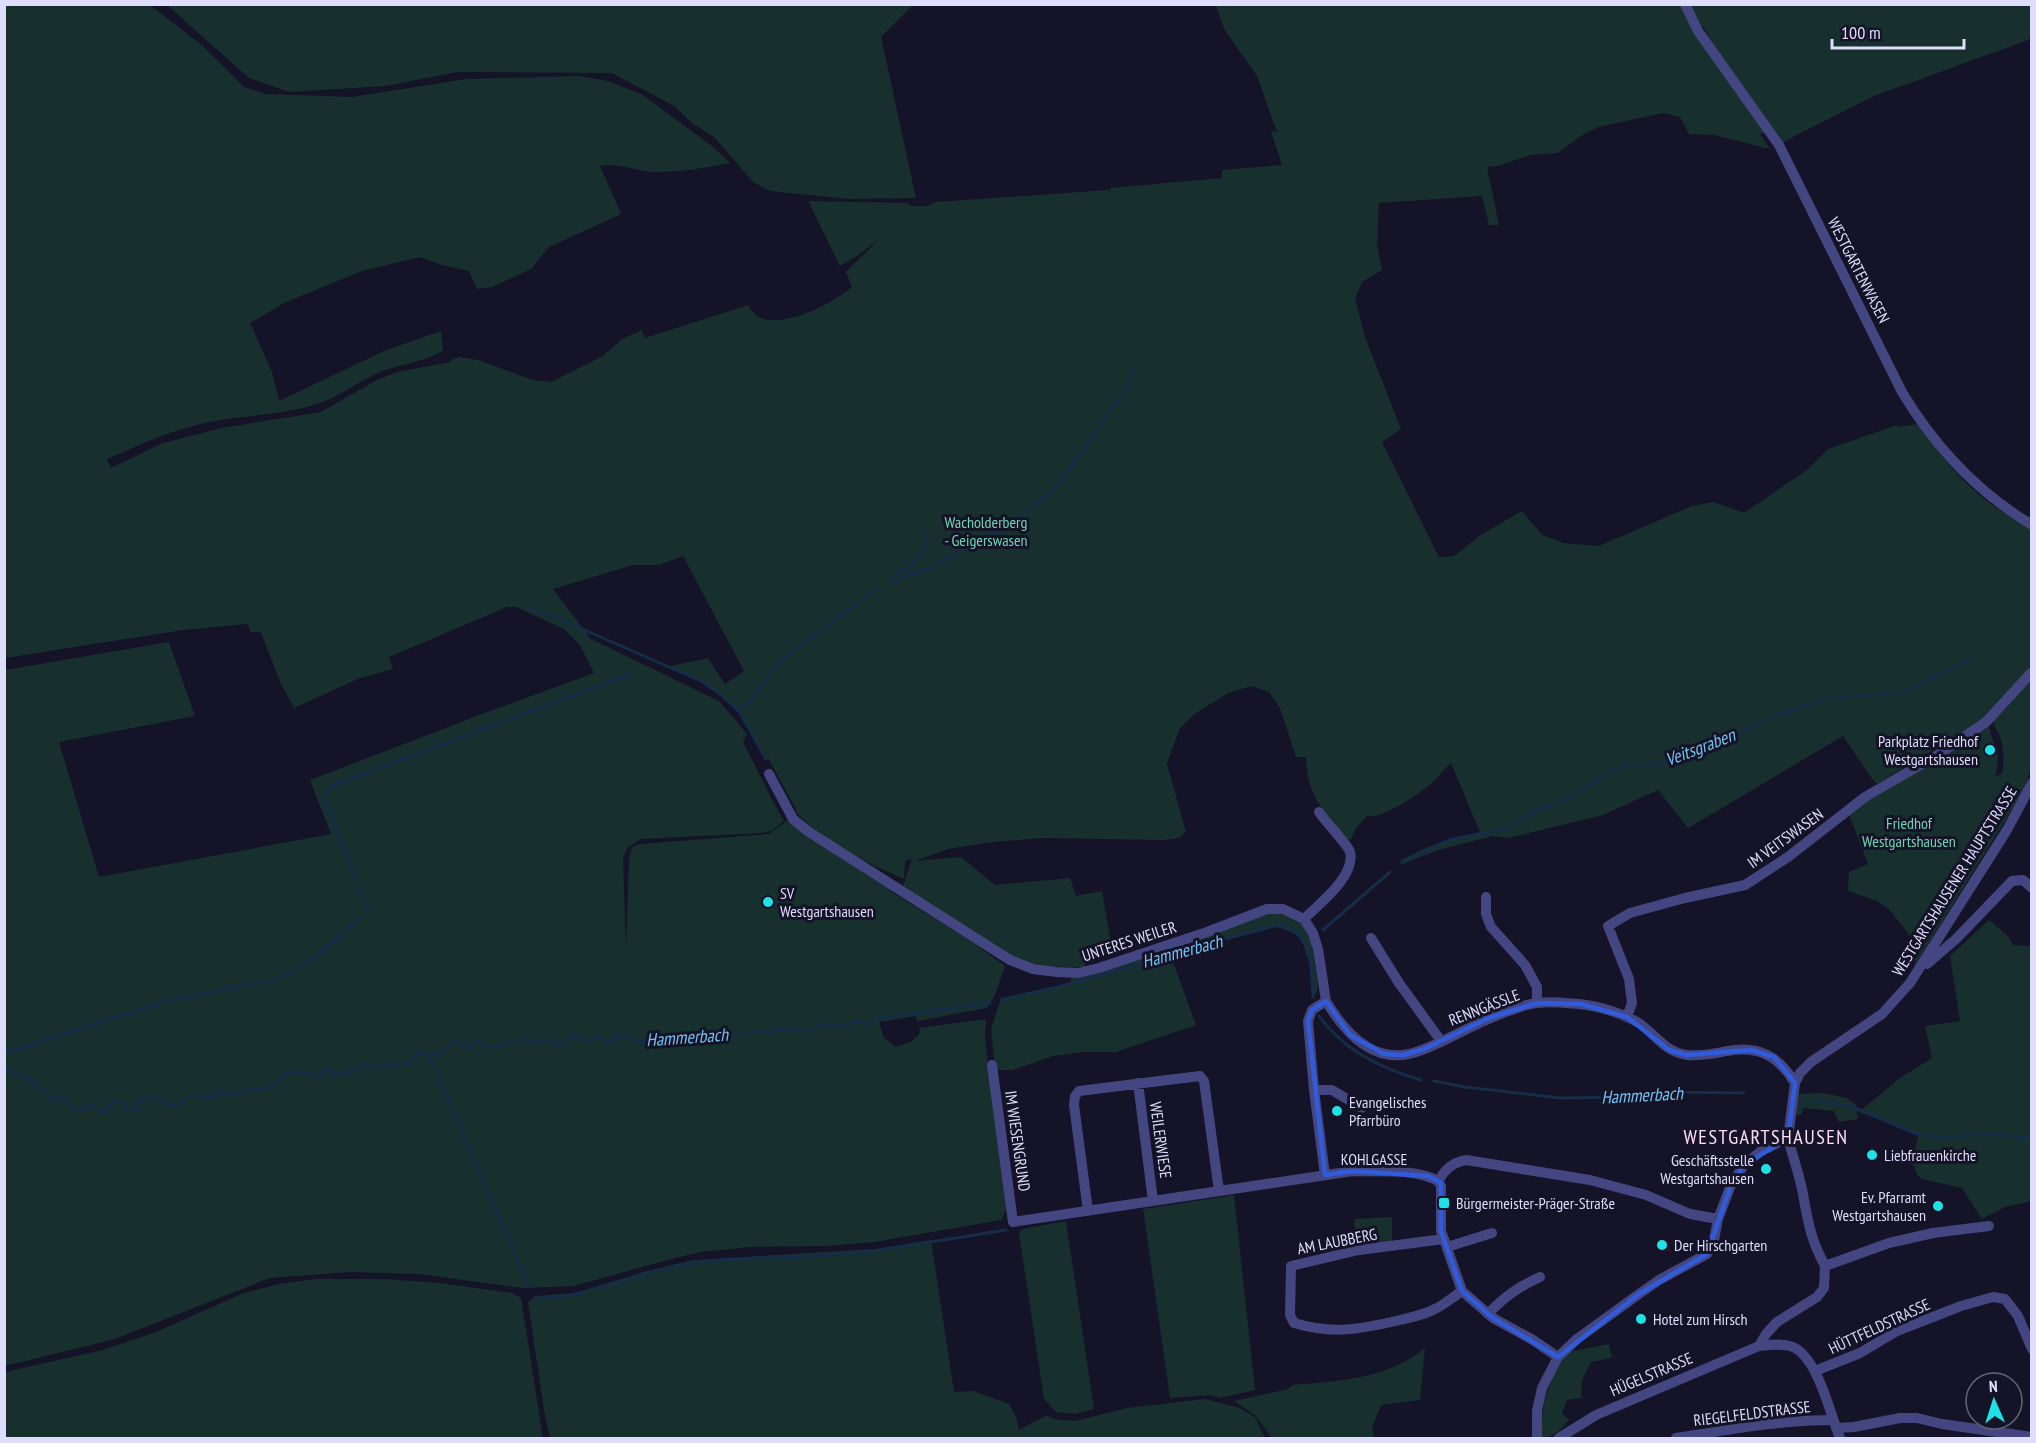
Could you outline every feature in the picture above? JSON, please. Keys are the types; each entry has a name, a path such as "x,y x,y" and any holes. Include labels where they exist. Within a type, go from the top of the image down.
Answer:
{"street":[{"name":"WESTGARTENWASEN","path":"1685,4 1698,31 1779,145 1902,392 1918,419 1966,476 1994,500 2031,525"},
{"name":"IM VEITSWASEN","path":"1627,1017 1632,1003 1629,980 1608,926 1630,913 1685,897 1745,885 1788,857 1865,797 1939,754 1986,722 2031,672"},
{"name":"UNTERES WEILER","path":"769,774 793,819 808,832 1010,960 1033,969 1078,973 1100,968 1267,909 1283,909 1304,919"},
{"name":"WESTGARTSHAUSENER HAUPTSTRASSE","path":"1795,1083 1810,1062 1882,1014 1918,972 2007,830 2031,783"},
{"path":"1319,812 1350,853 1349,868 1343,879 1304,919 1313,933 1318,949 1326,1001 1312,1010 1308,1021 1325,1175"},
{"path":"1918,972 1956,939 2012,881 2023,880 2031,888"},
{"path":"1486,897 1486,914 1491,927 1498,938 1525,965 1537,987 1537,1003"},
{"path":"1371,938 1399,983 1441,1041"},
{"name":"RENNGÄSSLE","path":"1326,1001 1350,1035 1367,1047 1384,1054 1403,1055 1424,1049 1489,1018 1537,1003 1581,1004 1627,1017 1640,1024 1669,1050 1686,1055 1751,1050 1774,1057 1795,1083"},
{"name":"IM WIESENGRUND","path":"992,1065 1013,1222"},
{"path":"1088,1211 1074,1105 1075,1096 1079,1091 1200,1076 1204,1081 1219,1191"},
{"name":"WEILERWIESE","path":"1138,1083 1154,1201"},
{"path":"1760,1346 1766,1334 1777,1322 1817,1297 1824,1288 1825,1266 1808,1229 1801,1186 1788,1138 1795,1083"},
{"path":"1314,1090 1332,1090 1362,1108"},
{"path":"1537,1438 1537,1411 1542,1388 1557,1357 1659,1280 1707,1254 1714,1240 1718,1219 1731,1185 1744,1165 1761,1151 1788,1138"},
{"path":"1557,1357 1488,1314 1462,1291 1441,1231 1441,1186 1438,1181 1453,1163 1466,1160 1590,1180 1647,1196 1690,1214 1718,1219"},
{"name":"KOHLGASSE","path":"1013,1222 1353,1171 1401,1172 1428,1176 1438,1181"},
{"path":"1825,1266 1889,1243 1933,1233 1989,1226"},
{"path":"1445,1243 1492,1233"},
{"name":"AM LAUBBERG","path":"1445,1243 1359,1250 1291,1266 1290,1315 1294,1323 1307,1326 1340,1330 1359,1329 1423,1314 1436,1309 1462,1291"},
{"path":"1488,1314 1511,1292 1540,1277"},
{"name":"HÜTTFELDSTRASSE","path":"1815,1371 1860,1353 1897,1331 1961,1306 1993,1297 2005,1299 2018,1316 2031,1349"},
{"name":"HÜGELSTRASSE","path":"1559,1438 1596,1415 1706,1367 1760,1346 1784,1345 1794,1348 1805,1357 1815,1371 1840,1438"},
{"path":"1834,1424 1854,1427 1900,1418 1917,1418 1942,1424 2031,1437"},
{"name":"RIEGELFELDSTRASSE","path":"1676,1438 1808,1420 1834,1424"}],"highlighted area":[{"path":"1326,1001 1350,1035 1384,1054 1403,1055 1424,1049 1489,1018 1537,1003 1581,1004 1627,1017 1669,1050 1686,1055 1751,1050 1774,1057 1795,1083 1788,1138 1744,1165 1731,1185 1707,1254 1639,1294 1558,1357 1493,1318 1462,1291 1441,1231 1441,1183 1428,1176 1353,1171 1325,1175 1308,1021 1312,1010"}],"green space":[{"name":"Wacholderberg - Geigerswasen","path":"5,5 150,5 203,46 244,87 265,94 352,97 466,79 578,76 608,81 643,95 712,146 730,163 665,172 649,172 614,165 600,166 621,214 549,247 531,269 492,287 477,289 469,271 420,257 362,271 286,302 250,323 272,372 279,401 384,351 441,331 443,350 423,360 383,371 314,405 210,422 171,433 107,459 111,468 163,443 222,428 321,412 375,381 397,372 450,362 459,357 478,360 533,380 551,382 603,356 622,339 642,330 645,338 748,305 757,316 767,320 793,318 820,307 852,287 846,272 880,238 840,266 808,201 908,203 911,206 927,206 935,202 1110,191 1110,188 1222,178 1222,170 1282,165 1271,131 1277,132 1257,76 1224,29 1216,5 2031,5 2031,34 2028,40 1874,96 1783,142 1715,47 1703,26 1696,28 1765,132 1760,134 1770,149 1714,135 1689,134 1680,117 1663,113 1598,127 1558,153 1531,155 1487,167 1499,225 1489,225 1482,196 1379,203 1377,244 1382,270 1362,282 1355,298 1365,337 1401,429 1382,442 1439,557 1454,556 1482,534 1522,511 1542,535 1563,543 1599,546 1692,506 1714,502 1744,513 1807,470 1828,449 1897,425 1898,427 1918,424 1943,458 1973,489 1999,510 2031,528 2031,665 2007,696 1979,722 1877,784 1843,736 1688,828 1658,790 1603,815 1509,838 1493,836 1438,850 1403,864 1399,863 1428,847 1480,832 1451,763 1430,784 1406,801 1389,811 1367,816 1356,828 1351,839 1346,839 1318,802 1309,781 1306,757 1296,757 1280,708 1269,692 1251,686 1228,693 1196,713 1180,728 1167,764 1186,832 1179,838 1164,840 1041,838 948,849 915,861 961,857 995,885 1070,878 1076,896 1102,891 1111,943 1083,955 1085,967 1056,966 1037,964 1009,956 903,886 912,859 905,861 904,879 832,842 795,811 796,809 743,716 706,684 667,667 708,658 725,684 744,671 683,556 659,565 633,565 553,589 591,639 719,701 747,734 743,742 784,820 773,830 762,833 641,839 628,847 623,858 626,949 629,860 632,847 640,844 769,834 789,819 794,827 798,827 882,885 888,884 889,890 974,943 1005,966 995,995 987,1008 917,1021 916,1016 879,1022 884,1038 895,1047 911,1042 920,1033 919,1028 986,1019 985,1040 1007,1208 1001,1220 874,1242 828,1246 749,1247 700,1252 574,1286 524,1288 418,1274 350,1272 270,1278 115,1339 5,1366 5,670 169,642 195,716 59,742 99,877 331,834 310,780 594,673 580,645 564,629 516,607 507,607 389,657 393,669 360,678 294,708 281,684 261,632 250,632 248,624 183,630 5,658"},
{"path":"167,5 913,5 881,37 916,198 848,199 771,191 753,182 714,137 692,123 674,106 612,73 457,72 386,86 289,92 249,78"},
{"name":"Friedhof Westgartshausen","path":"2031,675 2031,768 2023,792 1915,965 1915,942 1889,909 1877,901 1848,891 1849,872 1868,864 1848,812 1988,724 1998,757 1996,776 2002,774 2002,743 1993,721"},
{"path":"1269,911 1299,918 1310,932 1318,985 1314,996 1310,964 1301,940 1292,931 1274,927 1170,954 1196,1025 1116,1052 1083,1052 1053,1056 1012,1070 999,1070 995,1067 991,1030 1001,998 1070,983 1072,977"},
{"path":"1989,920 2008,936 2013,945 2031,946 2032,1201 2005,1207 1982,1219 1962,1188 1922,1179 1916,1173 1915,1166 1911,1165 1919,1133 1859,1112 1900,1078 1932,1058 1925,1026 1960,1021 1950,956"},
{"path":"1824,1093 1847,1098 1856,1105 1858,1119 1839,1122 1834,1111 1804,1108 1801,1115 1795,1115 1798,1094"},
{"path":"1234,1195 1255,1390 1221,1398 1210,1395 1170,1398 1143,1209"},
{"path":"1392,1217 1392,1242 1361,1247 1356,1238 1354,1219"},
{"path":"1066,1221 1094,1409 1075,1414 1056,1412 1044,1399 1019,1233 1022,1229"},
{"path":"931,1240 954,1392 973,1391 1009,1404 1016,1417 1019,1430 1047,1415 1053,1419 1075,1421 1127,1408 1205,1399 1240,1408 1255,1417 1265,1438 550,1438 528,1302 535,1296 575,1293 693,1260 874,1249"},
{"path":"316,1279 383,1279 440,1283 512,1293 521,1298 543,1438 5,1438 5,1372 103,1350 156,1332 244,1293 279,1284"},
{"path":"1609,1344 1612,1358 1591,1362 1582,1380 1581,1398 1567,1400 1562,1414 1569,1419 1567,1422 1554,1434 1541,1438 1543,1414 1550,1383 1568,1352"},
{"path":"1425,1348 1420,1400 1381,1405 1372,1428 1374,1438 1272,1438 1255,1415 1234,1401 1288,1389 1292,1385 1362,1377 1395,1366"}],"waterway":[{"path":"892,585 904,577 930,568 1005,528 1055,489 1124,394 1134,368"},
{"path":"892,577 911,565 923,552 924,527"},
{"path":"739,711 753,698 780,661 877,589"},
{"path":"528,608 548,614 701,681 739,711 766,759"},
{"name":"Veitsgraben","path":"1402,861 1449,840 1509,828 1540,808 1561,802 1605,774 1628,764 1652,765 1686,757 1775,716 1825,699 1904,692 1971,659"},
{"path":"368,911 325,800 325,795 331,786 631,674"},
{"name":"Veitsgraben","path":"1323,930 1390,872"},
{"path":"4,1053 170,1000 278,979 319,954 360,918"},
{"name":"Hammerbach","path":"1002,1000 1054,988 1278,925 1299,934 1305,945 1311,964 1313,997"},
{"name":"Hammerbach","path":"4,1068 33,1081 37,1090 45,1090 51,1100 64,1098 73,1108 82,1110 91,1105 101,1113 108,1110 110,1104 117,1100 125,1104 127,1111 135,1110 137,1102 150,1097 157,1098 169,1106 180,1104 192,1095 211,1098 219,1091 237,1094 249,1089 273,1087 280,1083 280,1076 293,1072 316,1076 330,1070 336,1076 346,1071 350,1073 364,1063 371,1068 387,1063 407,1064 417,1053 429,1055 437,1052 440,1055 453,1042 461,1043 471,1049 478,1041 485,1047 500,1047 506,1042 518,1043 525,1039 532,1042 546,1040 562,1045 574,1035 587,1041 598,1037 609,1042 620,1035 627,1035 641,1042 669,1035 672,1038 684,1040 686,1034 692,1033 706,1038 724,1032 750,1035 756,1031 771,1032 783,1029 804,1031 828,1024 840,1028 856,1021 869,1024 879,1018 990,1003"},
{"name":"Hammerbach","path":"1319,1016 1340,1039 1364,1057 1421,1080"},
{"path":"429,1055 528,1284"},
{"name":"Hammerbach","path":"1434,1081 1465,1087 1560,1098 1631,1097 1656,1092 1744,1093"},
{"name":"Hammerbach","path":"1812,1100 1853,1107 1917,1134 1949,1138 1972,1134 2004,1135 2032,1139"},
{"path":"596,1289 663,1269 718,1260 803,1257 880,1250 1006,1230"},
{"path":"534,1299 584,1292"}],"place":[{"name":"Parkplatz Friedhof Westgartshausen","path":"1990,750"},
{"name":"SV Westgartshausen","path":"768,902"},
{"name":"Evangelisches Pfarrbüro","path":"1337,1111"},
{"name":"Liebfrauenkirche","path":"1872,1155"},
{"name":"Geschäftsstelle Westgartshausen","path":"1766,1169"},
{"name":"Bürgermeister-Präger-Straße","path":"1444,1203"},
{"name":"Ev. Pfarramt Westgartshausen","path":"1938,1206"},
{"name":"Der Hirschgarten","path":"1662,1245"},
{"name":"Hotel zum Hirsch","path":"1641,1319"}],"district":[{"name":"WESTGARTSHAUSEN","path":"1766,1137"}]}
